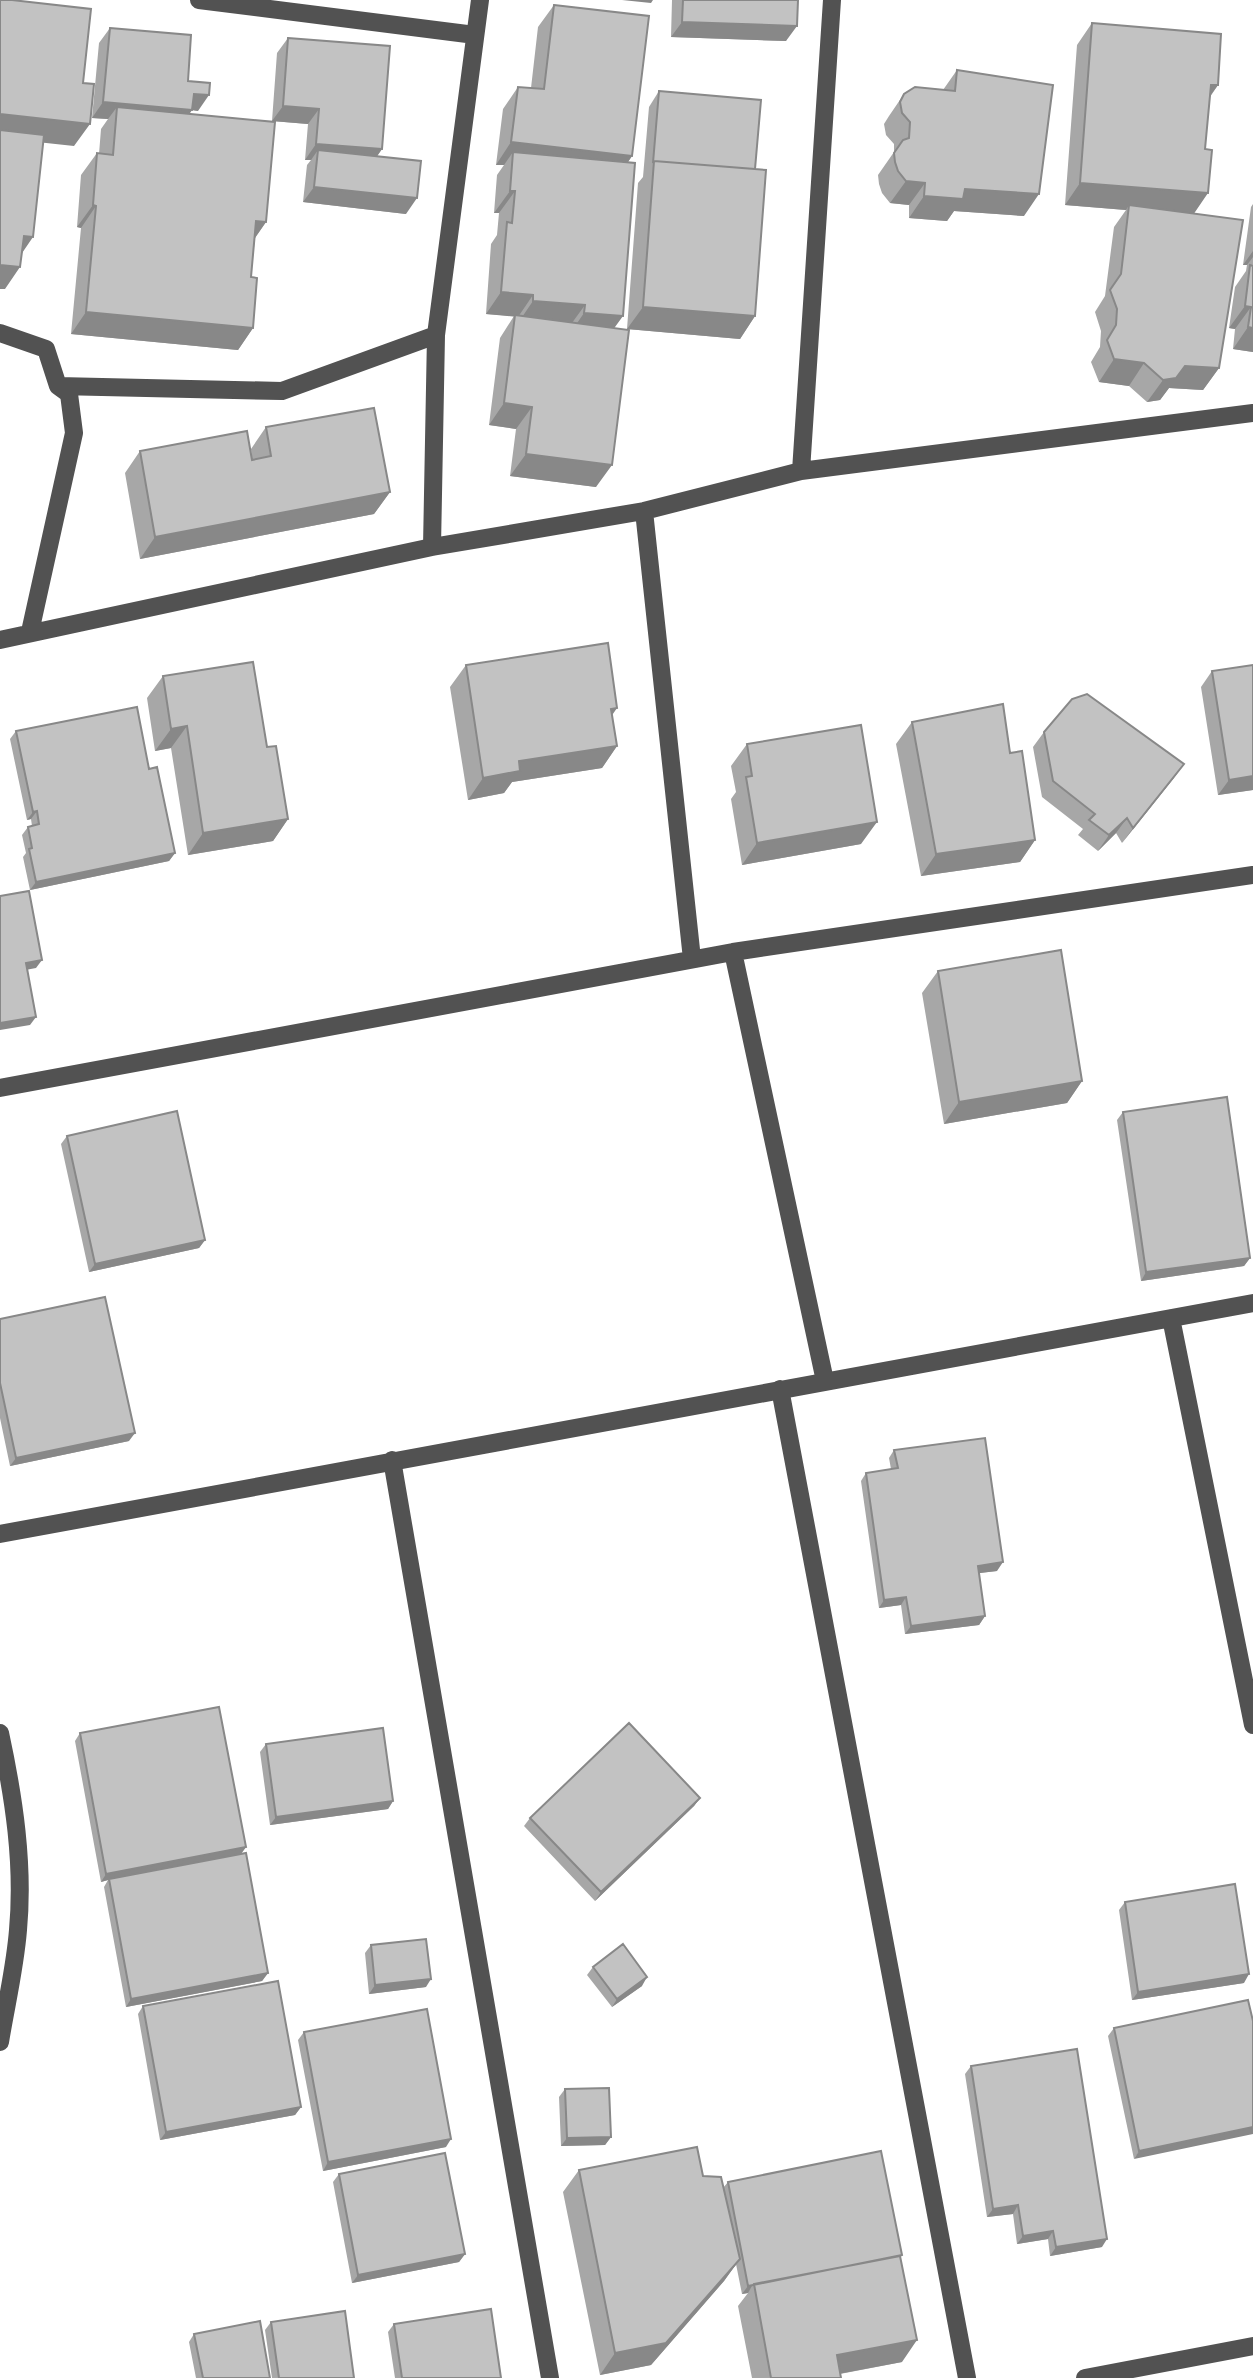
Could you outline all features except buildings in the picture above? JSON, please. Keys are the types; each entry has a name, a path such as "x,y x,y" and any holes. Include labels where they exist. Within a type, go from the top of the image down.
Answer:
{"street":[{"path":"199,0 475,35"},
{"path":"432,547 436,335 480,0"},
{"path":"801,471 832,0"},
{"path":"0,333 46,349 58,386 69,394 74,433 30,632"},
{"path":"58,386 282,391 436,335"},
{"path":"0,640 432,547 644,511 801,471 1253,413"},
{"path":"644,511 692,959"},
{"path":"0,1088 733,952 1253,875"},
{"path":"733,952 825,1381"},
{"path":"0,1534 1253,1303"},
{"path":"1171,1318 1253,1725"},
{"path":"780,1389 967,2378"},
{"path":"392,1460 550,2378"},
{"path":"0,1733 12,1791 20,1881 18,1931 0,2042"},
{"path":"1085,2378 1253,2346"}]}
